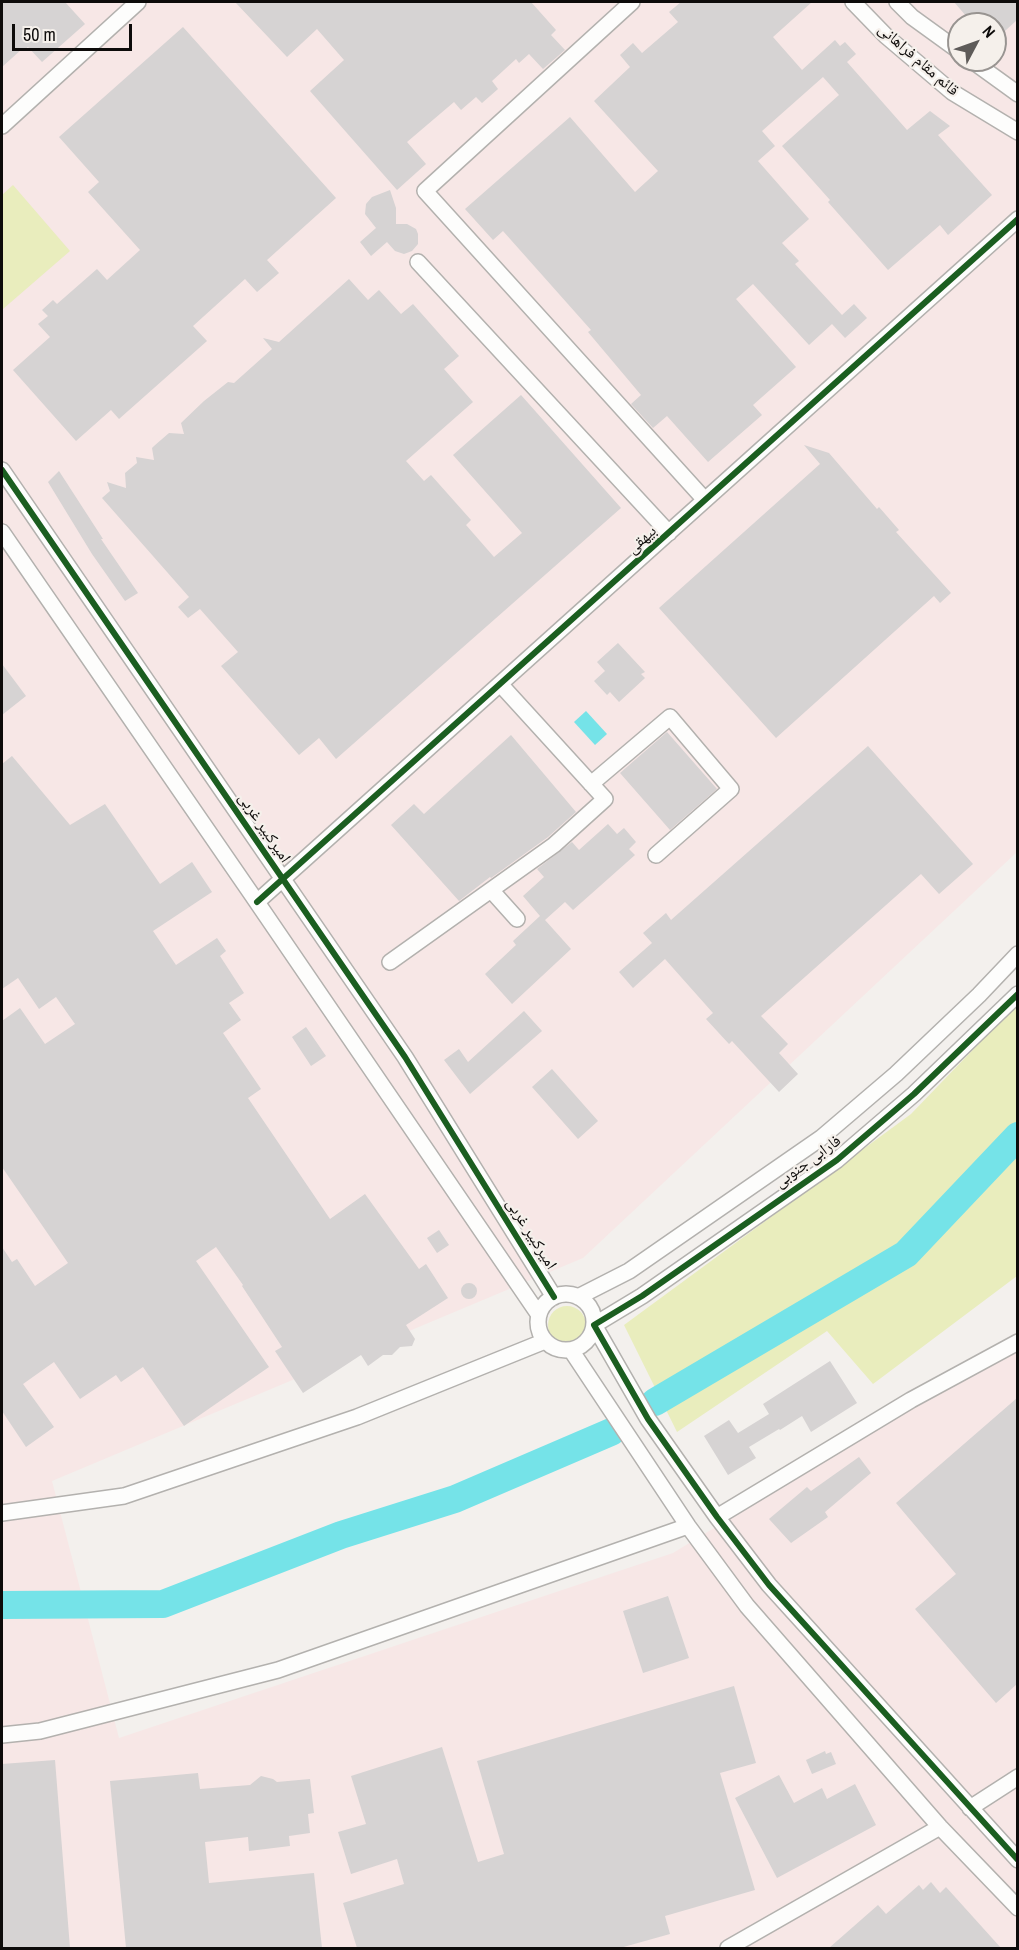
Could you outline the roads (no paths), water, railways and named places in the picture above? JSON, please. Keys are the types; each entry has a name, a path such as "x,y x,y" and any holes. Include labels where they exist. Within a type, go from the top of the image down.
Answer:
{"street":[{"path":"2,126 138,2"},
{"path":"632,2 425,191 705,501"},
{"name":"قائم مقام فراهانی","path":"853,2 886,36 952,92 1017,132"},
{"name":"قائم مقام فراهانی","path":"897,2 912,17 947,42"},
{"path":"987,72 1017,94"},
{"name":"بیهقی","path":"257,902 1017,219"},
{"path":"418,262 669,533"},
{"name":"امیرکبیر غربی","path":"2,470 405,1057 554,1297"},
{"path":"2,532 539,1315"},
{"path":"390,962 554,845 605,799 501,685"},
{"path":"591,784 670,717 731,789 656,855"},
{"path":"491,890 517,920"},
{"name":"فارابی جنوبی","path":"578,1297 629,1271 821,1138 896,1074 979,995 1017,954"},
{"name":"فارابی جنوبی","path":"594,1325 642,1296 837,1160 914,1094 1017,994"},
{"path":"594,1325 587,1341 571,1350 561,1350 545,1341 540,1334 538,1324 539,1315 547,1302 562,1294 578,1297 590,1309 594,1325 648,1419 769,1586 1017,1860"},
{"path":"2,1513 124,1496 357,1417 545,1341"},
{"path":"717,1517 911,1400 1017,1342"},
{"path":"571,1350 688,1526 747,1606 940,1827 1017,1908"},
{"path":"2,1735 40,1731 278,1670 688,1526"},
{"path":"970,1808 1017,1777"},
{"path":"728,1948 940,1827"}],"water":[{"path":"586,711 607,734 595,745 574,722"}],"waterway":[{"path":"655,1402 906,1254 1018,1136"},
{"path":"2,1605 163,1604 341,1535 455,1499 611,1432"}]}
